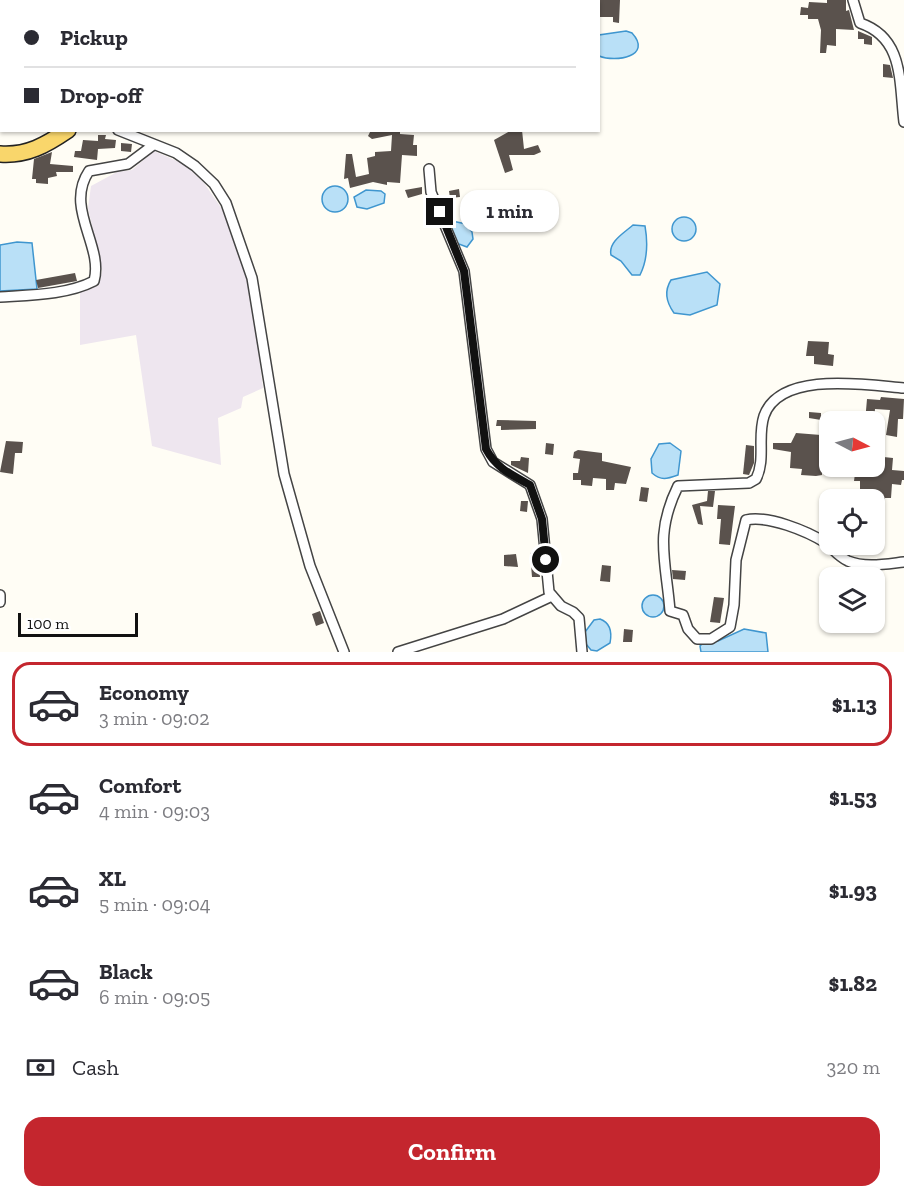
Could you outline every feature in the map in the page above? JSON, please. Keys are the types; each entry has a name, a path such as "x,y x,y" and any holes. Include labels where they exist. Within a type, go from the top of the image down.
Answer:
{"main road":[{"path":"0,154 16,155 38,148 65,132"}],"street":[{"path":"853,0 860,23 873,27 897,52 903,70 904,122"},
{"path":"122,132 152,146 176,153 195,166 214,184 226,203 252,278 284,474 310,566 344,652"},
{"path":"0,297 47,294 82,287 94,281 97,271 82,213 80,184 88,171 128,164 152,146"},
{"path":"429,169 431,192 464,271 486,449 493,462 530,485 542,519 549,592 561,606 579,618 582,652"},
{"path":"904,388 855,382 811,386 786,394 765,413 761,429 760,464 756,479 749,483 678,486 665,518 661,543 670,611 683,615 688,629 697,639 711,639 730,627 734,605 736,560 746,520 757,518 771,520 807,532 849,561 870,565 904,562"},
{"path":"0,595 0,602"},
{"path":"398,652 503,619 552,596"}],"shaded area":[{"path":"154,151 184,164 204,183 222,209 251,289 263,388 243,397 241,408 218,418 221,465 152,446 136,335 80,345 80,292 99,285 102,271 88,208 91,186 117,172 132,170"}],"water":[{"path":"626,31 632,33 638,47 630,56 622,58 600,56 600,35"},
{"path":"335,186 344,190 348,199 344,208 335,212 326,208 322,199 326,190"},
{"path":"366,190 381,191 385,194 384,203 367,209 357,207 354,197"},
{"path":"684,217 689,218 695,224 695,234 689,240 684,241 679,240 673,234 672,229 673,224 679,218"},
{"path":"452,221 466,224 472,232 473,239 467,247 456,243 449,230"},
{"path":"633,225 645,226 646,232 646,257 640,275 632,275 621,261 611,255 614,242"},
{"path":"17,242 32,243 37,289 0,291 0,245"},
{"path":"707,272 720,284 717,305 690,315 674,313 667,296 667,288 671,280"},
{"path":"670,443 681,451 678,475 667,478 655,476 652,473 651,459 659,444"},
{"path":"653,595 661,598 664,606 661,614 653,617 645,614 642,606 645,598"},
{"path":"600,619 610,629 610,643 597,651 591,650 586,644 585,632 594,620"},
{"path":"744,629 766,633 768,652 701,652 700,646 704,642 718,641"}],"building":[{"path":"600,0 620,0 619,23 613,22 613,17 600,17"},
{"path":"827,0 846,0 846,11 849,10 854,30 836,29 836,46 827,45 826,53 820,53 821,30 818,19 808,19 808,15 800,15 801,7 808,8 809,2 827,3"},
{"path":"858,31 872,37 872,45 864,44 864,39 858,39"},
{"path":"883,64 890,65 893,78 883,77"},
{"path":"370,132 400,132 400,134 414,135 413,145 417,145 417,156 402,155 400,183 387,182 387,185 373,182 350,188 348,178 344,179 346,154 352,154 356,177 369,174 367,158 375,156 375,152 391,151 392,135 372,139 368,136"},
{"path":"508,132 522,132 524,149 538,145 541,152 534,155 509,155 513,170 505,173 494,140"},
{"path":"98,135 106,135 105,139 116,140 115,148 98,149 97,160 74,157 75,151 81,151 83,140 98,141"},
{"path":"121,143 132,144 131,152 121,151"},
{"path":"52,152 50,164 73,166 73,172 56,172 57,176 48,178 48,184 36,183 36,179 32,179 34,159"},
{"path":"422,187 422,194 408,198 405,190"},
{"path":"459,189 460,197 450,198 449,191"},
{"path":"75,273 77,281 38,288 36,280"},
{"path":"808,341 829,342 828,354 834,355 833,366 814,364 814,356 806,356"},
{"path":"881,397 904,399 903,419 898,419 897,437 886,435 890,410 866,411 867,399 880,400"},
{"path":"809,412 819,413 819,420 809,418"},
{"path":"497,420 536,421 536,429 501,430 501,426 496,426"},
{"path":"796,433 819,435 819,476 801,475 802,469 790,468 791,452 773,449 773,443 791,443"},
{"path":"6,441 23,442 22,453 15,453 13,474 0,472"},
{"path":"546,443 554,444 553,455 545,454"},
{"path":"746,445 754,446 754,463 749,475 743,474"},
{"path":"578,450 602,453 602,461 631,467 626,484 615,483 614,490 606,490 606,479 593,478 592,486 581,485 581,480 573,480 573,473 578,473 580,459 573,458 574,452"},
{"path":"521,457 529,458 528,473 511,465 511,461 520,461"},
{"path":"885,457 893,458 892,470 904,471 904,480 901,485 892,484 891,498 885,498 885,489 860,489 860,481 854,481 855,477 885,477"},
{"path":"641,487 649,488 647,502 639,501"},
{"path":"708,491 715,491 713,507 700,506 703,525 698,524 692,505 707,501"},
{"path":"521,501 528,501 527,512 520,511"},
{"path":"718,505 735,506 730,545 719,544 721,519 717,519"},
{"path":"537,552 540,577 532,577 530,553"},
{"path":"516,554 518,567 504,566 504,555"},
{"path":"602,565 611,566 610,582 600,581"},
{"path":"672,570 686,571 685,580 673,579"},
{"path":"714,597 724,598 720,623 710,622"},
{"path":"320,611 324,623 316,626 312,614"},
{"path":"624,629 633,630 632,642 623,642"}],"route":[{"path":"440,212 464,271 471,310 486,449 493,462 530,485 542,519 546,560"}]}
